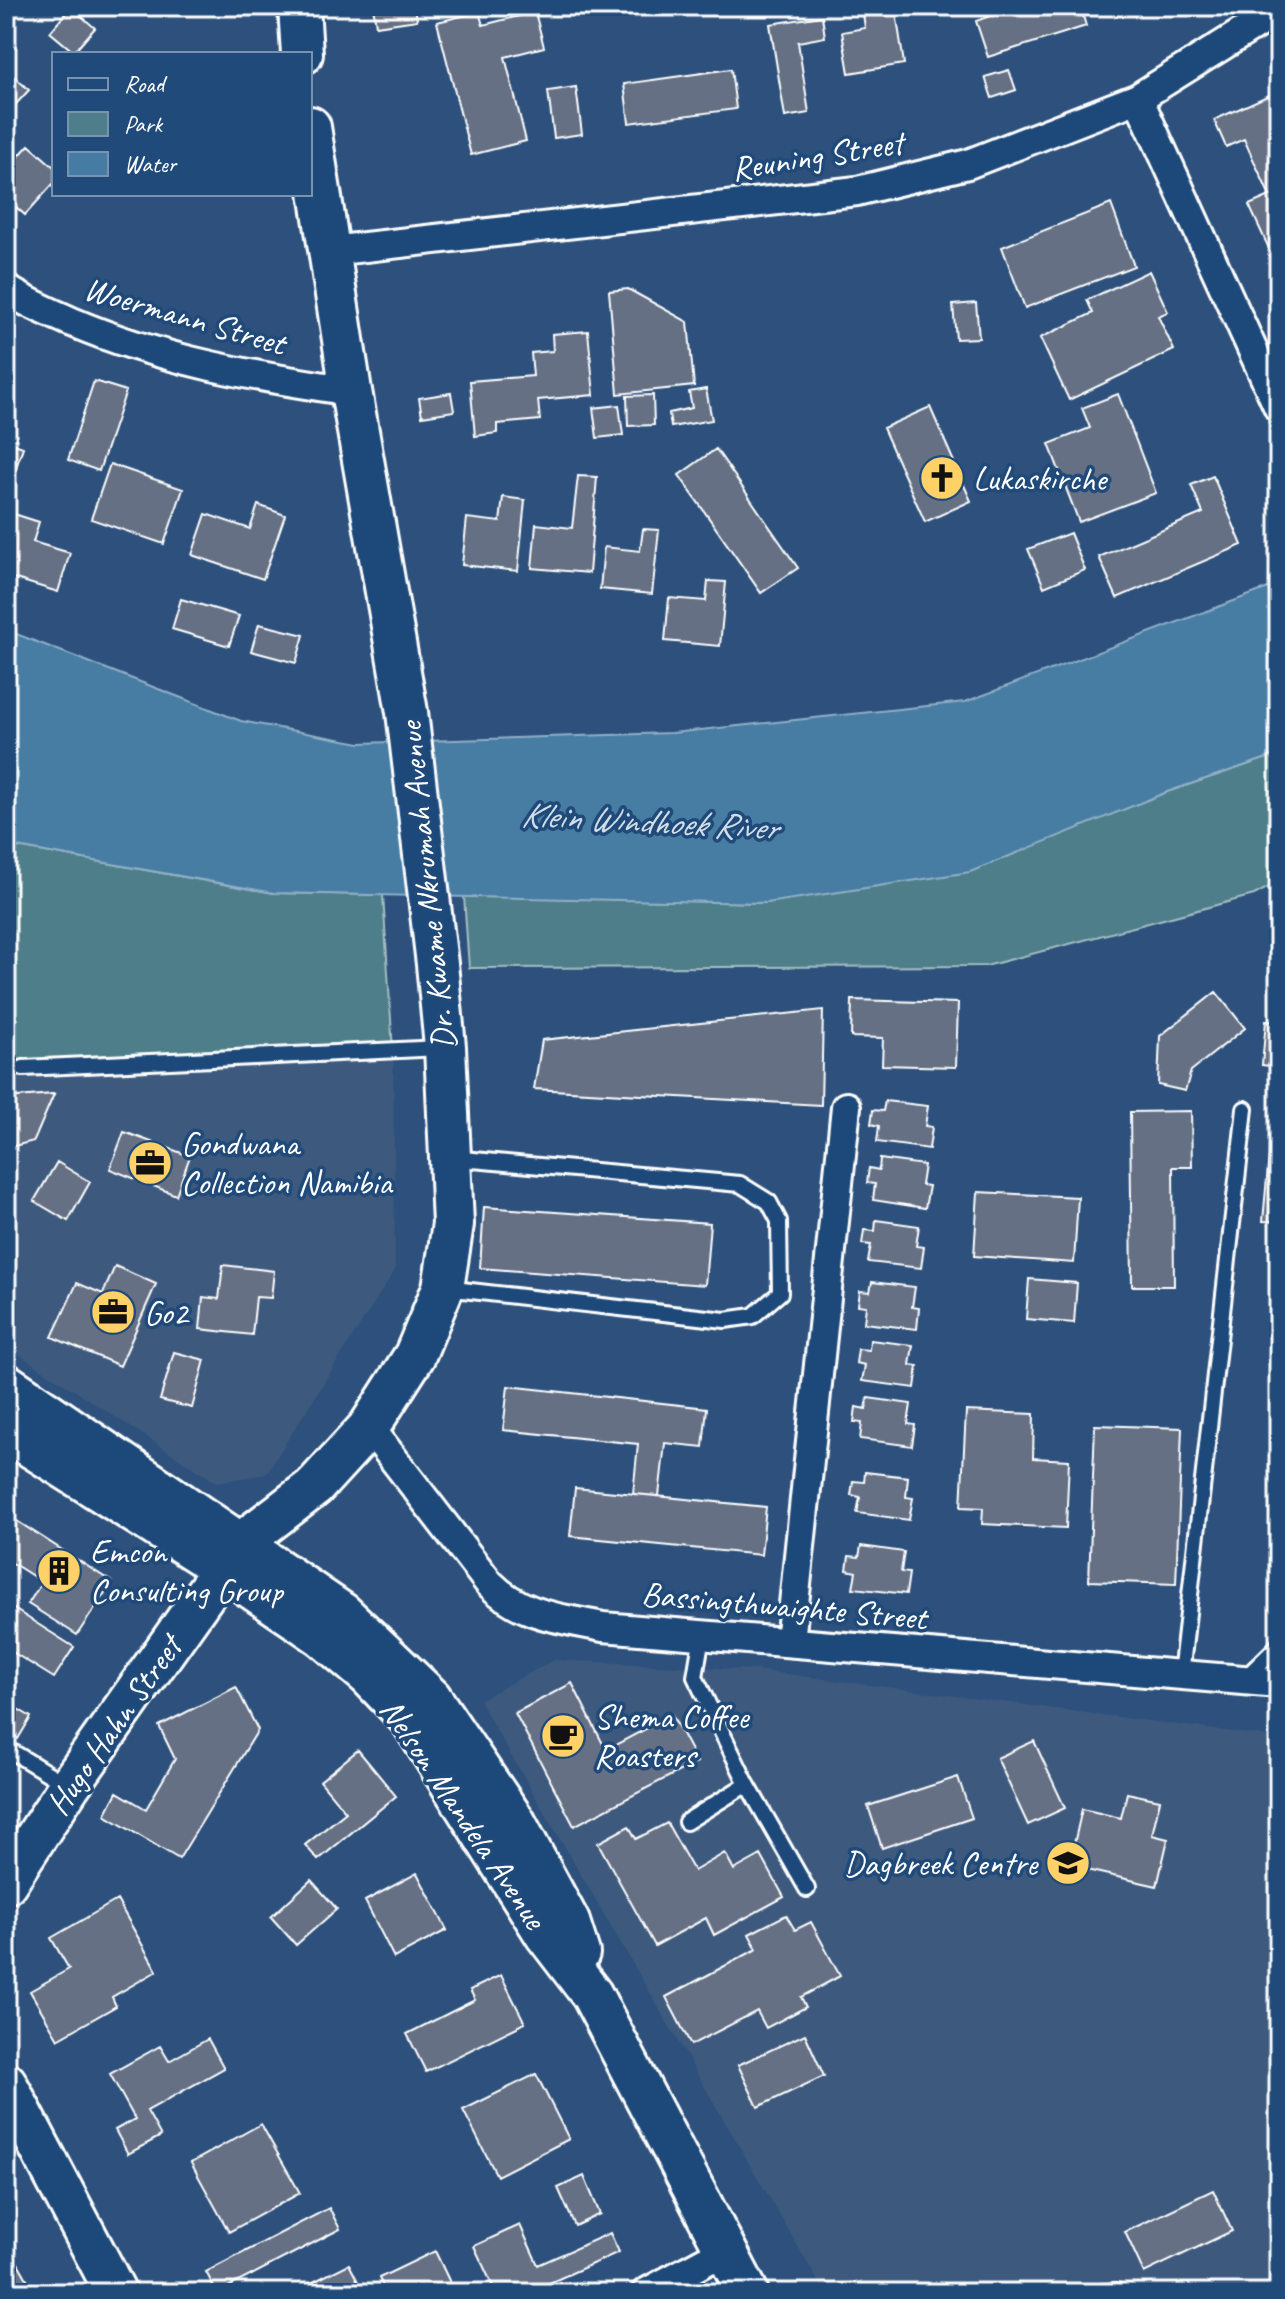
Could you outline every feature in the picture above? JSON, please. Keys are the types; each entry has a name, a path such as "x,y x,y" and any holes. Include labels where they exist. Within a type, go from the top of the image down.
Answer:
{"street":[{"path":"299,6 302,52"},
{"name":"Reuning Street","path":"330,251 857,191 968,164 1138,98 1279,10"},
{"path":"1138,98 1279,408"},
{"name":"Dr. Kwame Nkrumah Avenue","path":"232,1556 314,1487 369,1427 415,1355 443,1288 453,1224 445,1047 407,712 351,391 312,139"},
{"name":"Woermann Street","path":"6,289 24,301 111,338 249,376 351,391"},
{"path":"790,1642 846,1107"},
{"name":"Nelson Mandela Avenue","path":"6,1384 232,1556 369,1676 411,1720 546,1935 592,1995 748,2293"},
{"name":"Bassingthwaighte Street","path":"369,1427 489,1583 505,1600 526,1611 603,1627 1279,1683"},
{"name":"Nelson Mandela Avenue","path":"6,1431 232,1556"},
{"name":"Hugo Hahn Street","path":"6,1883 69,1786 232,1556"},
{"path":"6,2083 116,2293"},
{"path":"646,2293 724,2251"}],"lane":[{"path":"23,1068 445,1047"},
{"path":"1181,1675 1245,1109"},
{"path":"443,1288 725,1320 753,1316 780,1293 779,1221 769,1202 740,1184 451,1158"},
{"path":"702,1635 695,1677 747,1784 807,1889"},
{"path":"1243,1680 1279,1645"},
{"path":"6,1748 69,1786"},
{"path":"686,1822 747,1784"},
{"path":"1099,2293 1119,2293"}],"shaded area":[{"path":"393,1051 395,1270 266,1474 216,1482 6,1346 6,1068"},
{"path":"554,1660 754,1670 1279,1738 1279,2293 825,2293 479,1700"}],"green space":[{"path":"1279,754 1279,882 1254,895 986,966 469,968 464,896 767,903 1167,792"},
{"path":"6,845 274,893 383,895 393,1051 6,1068"}],"water":[{"name":"Klein Windhoek River","path":"1279,584 1279,754 1167,792 970,872 767,903 274,893 6,845 6,630 241,721 360,743 672,733 965,702"}],"building":[{"path":"373,6 415,6 417,20 376,26"},
{"path":"862,6 895,6 904,64 849,73 842,32 865,28"},
{"path":"1017,6 1080,6 1086,26 988,57 976,21"},
{"path":"71,7 95,28 74,52 50,32"},
{"path":"479,12 483,25 535,12 544,47 505,57 526,141 471,155 437,22"},
{"path":"822,16 825,37 798,42 809,113 785,117 770,24"},
{"path":"6,69 29,90 6,115"},
{"path":"731,69 736,109 629,123 624,84"},
{"path":"1009,70 1016,90 992,98 985,77"},
{"path":"1279,82 1279,249 1271,253 1249,205 1270,196 1244,139 1226,147 1214,120 1274,93 1271,86"},
{"path":"576,87 582,134 554,138 548,91"},
{"path":"29,145 52,165 52,185 25,215 6,198 6,170"},
{"path":"1111,204 1134,266 1025,308 1002,247"},
{"path":"1149,271 1168,312 1158,316 1174,350 1069,400 1040,338 1093,313 1087,300"},
{"path":"628,289 688,322 694,386 618,394 609,291"},
{"path":"976,303 979,338 956,339 953,305"},
{"path":"588,331 594,395 538,400 540,420 497,424 497,433 475,436 470,381 533,376 531,353 553,351 552,334"},
{"path":"94,381 126,391 99,471 68,460"},
{"path":"706,389 712,420 671,427 669,413 692,408 689,392"},
{"path":"451,393 454,411 422,416 419,398"},
{"path":"1118,394 1156,493 1079,522 1049,444 1090,428 1082,408"},
{"path":"653,395 654,425 628,426 627,396"},
{"path":"619,405 623,435 597,438 593,408"},
{"name":"Lukaskirche","path":"930,407 971,501 925,522 883,428"},
{"path":"6,441 23,447 7,494 6,494"},
{"path":"716,449 798,568 761,593 679,475"},
{"path":"110,464 183,489 164,544 91,519"},
{"path":"578,476 597,477 589,573 532,568 536,524 572,528"},
{"path":"1213,476 1242,545 1117,598 1099,557 1203,513 1191,485"},
{"path":"503,497 525,500 518,571 462,565 467,518 500,522"},
{"path":"258,505 285,515 263,579 192,555 206,514 250,529"},
{"path":"11,513 39,522 33,542 70,553 58,592 6,576 6,528"},
{"path":"643,529 659,530 652,594 600,589 604,547 640,551"},
{"path":"1070,533 1085,570 1044,587 1028,549"},
{"path":"708,581 726,582 720,646 665,641 669,598 706,601"},
{"path":"181,599 239,616 229,646 172,629"},
{"path":"259,624 304,635 296,663 251,651"},
{"path":"1216,992 1245,1028 1191,1071 1185,1091 1158,1085 1160,1036"},
{"path":"852,1000 958,1003 956,1067 882,1065 883,1038 851,1037"},
{"path":"823,1010 821,1105 534,1089 542,1040"},
{"path":"1266,1021 1279,1022 1279,1067 1262,1065"},
{"path":"54,1094 34,1141 6,1148 6,1098"},
{"path":"885,1101 928,1106 925,1126 932,1127 929,1149 877,1142 879,1126 871,1124 873,1110 883,1111"},
{"path":"1279,1108 1279,1222 1263,1221 1273,1112"},
{"path":"1191,1111 1192,1167 1173,1167 1174,1286 1132,1286 1130,1112"},
{"name":"Gondwana Collection Namibia","path":"124,1132 190,1156 176,1195 110,1169"},
{"path":"880,1159 924,1165 921,1185 929,1186 925,1208 873,1200 875,1184 867,1183 869,1168 879,1170"},
{"path":"57,1162 90,1182 68,1221 34,1201"},
{"path":"978,1192 1078,1197 1074,1263 974,1256"},
{"path":"484,1207 710,1223 705,1285 480,1268"},
{"path":"876,1220 919,1226 916,1246 924,1247 921,1268 868,1262 871,1245 862,1244 864,1230 875,1231"},
{"path":"223,1265 274,1271 271,1298 256,1297 252,1335 200,1329 203,1297 219,1299"},
{"path":"115,1266 156,1284 120,1366 52,1337 77,1283 103,1294"},
{"path":"1029,1279 1077,1283 1074,1323 1026,1319"},
{"path":"872,1282 915,1287 912,1307 919,1308 917,1329 864,1323 866,1306 858,1305 860,1291 870,1292"},
{"path":"870,1340 913,1345 910,1365 918,1366 915,1388 862,1381 865,1365 856,1363 858,1349 869,1350"},
{"path":"174,1352 205,1360 192,1408 160,1400"},
{"path":"508,1386 707,1408 703,1447 665,1443 659,1496 633,1494 638,1444 503,1430"},
{"path":"868,1398 911,1404 908,1424 915,1425 912,1446 860,1439 862,1423 854,1422 856,1407 866,1409"},
{"path":"966,1411 1034,1414 1033,1458 1069,1460 1066,1528 982,1524 983,1508 961,1507"},
{"path":"1095,1425 1182,1428 1176,1584 1089,1581"},
{"path":"865,1472 908,1477 906,1497 913,1498 909,1520 857,1513 860,1497 851,1495 853,1481 864,1482"},
{"path":"575,1488 766,1507 761,1555 570,1536"},
{"name":"Emcon Consulting Group","path":"6,1514 112,1582 77,1635 28,1604 42,1582 6,1559"},
{"path":"861,1546 904,1552 901,1572 909,1573 906,1594 853,1588 856,1572 847,1570 849,1556 859,1557"},
{"path":"6,1604 74,1647 54,1678 6,1648"},
{"path":"572,1683 606,1750 672,1715 697,1762 574,1826 515,1713"},
{"path":"236,1687 258,1730 179,1859 105,1815 117,1792 146,1809 175,1759 159,1726"},
{"path":"6,1702 31,1717 18,1739 6,1732"},
{"path":"1034,1741 1065,1808 1028,1825 997,1758"},
{"path":"358,1750 396,1796 318,1860 305,1845 346,1812 320,1781"},
{"path":"958,1777 972,1818 882,1848 868,1806"},
{"path":"1127,1793 1160,1800 1152,1835 1168,1839 1157,1886 1069,1866 1082,1809 1121,1818"},
{"path":"667,1823 694,1871 725,1853 734,1870 761,1855 784,1897 714,1935 706,1918 655,1946 598,1843 629,1826 636,1839"},
{"path":"417,1873 447,1930 394,1958 365,1901"},
{"path":"311,1880 337,1909 296,1945 271,1917"},
{"path":"117,1900 157,1971 112,1997 116,2006 58,2039 30,1991 69,1969 51,1938"},
{"path":"786,1915 795,1930 811,1922 840,1976 801,1997 806,2007 766,2028 757,2011 691,2045 666,1997 757,1949 749,1934"},
{"path":"501,1975 525,2023 426,2072 407,2034 475,2000 470,1990"},
{"path":"805,2034 824,2076 758,2107 738,2065"},
{"path":"208,2039 224,2068 147,2111 161,2136 128,2154 115,2130 135,2119 110,2074 160,2046 169,2061"},
{"path":"536,2074 569,2139 497,2176 463,2110"},
{"path":"261,2124 300,2193 229,2232 191,2163"},
{"path":"584,2176 600,2214 575,2226 558,2188"},
{"path":"1213,2190 1232,2231 1144,2273 1125,2232"},
{"path":"329,2208 340,2229 217,2293 206,2272"},
{"path":"520,2225 538,2265 610,2233 619,2252 527,2293 496,2293 474,2246"},
{"path":"6,2242 35,2293 6,2293"},
{"path":"435,2251 455,2293 386,2293 379,2278"},
{"path":"349,2264 364,2293 291,2293"}],"place":[{"name":"Lukaskirche","path":"942,478"},
{"name":"Gondwana Collection Namibia","path":"150,1163"},
{"name":"Go2","path":"113,1312"},
{"name":"Emcon Consulting Group","path":"59,1571"},
{"name":"Shema Coffee Roasters","path":"563,1736"},
{"name":"Dagbreek Centre","path":"1068,1863"}]}
